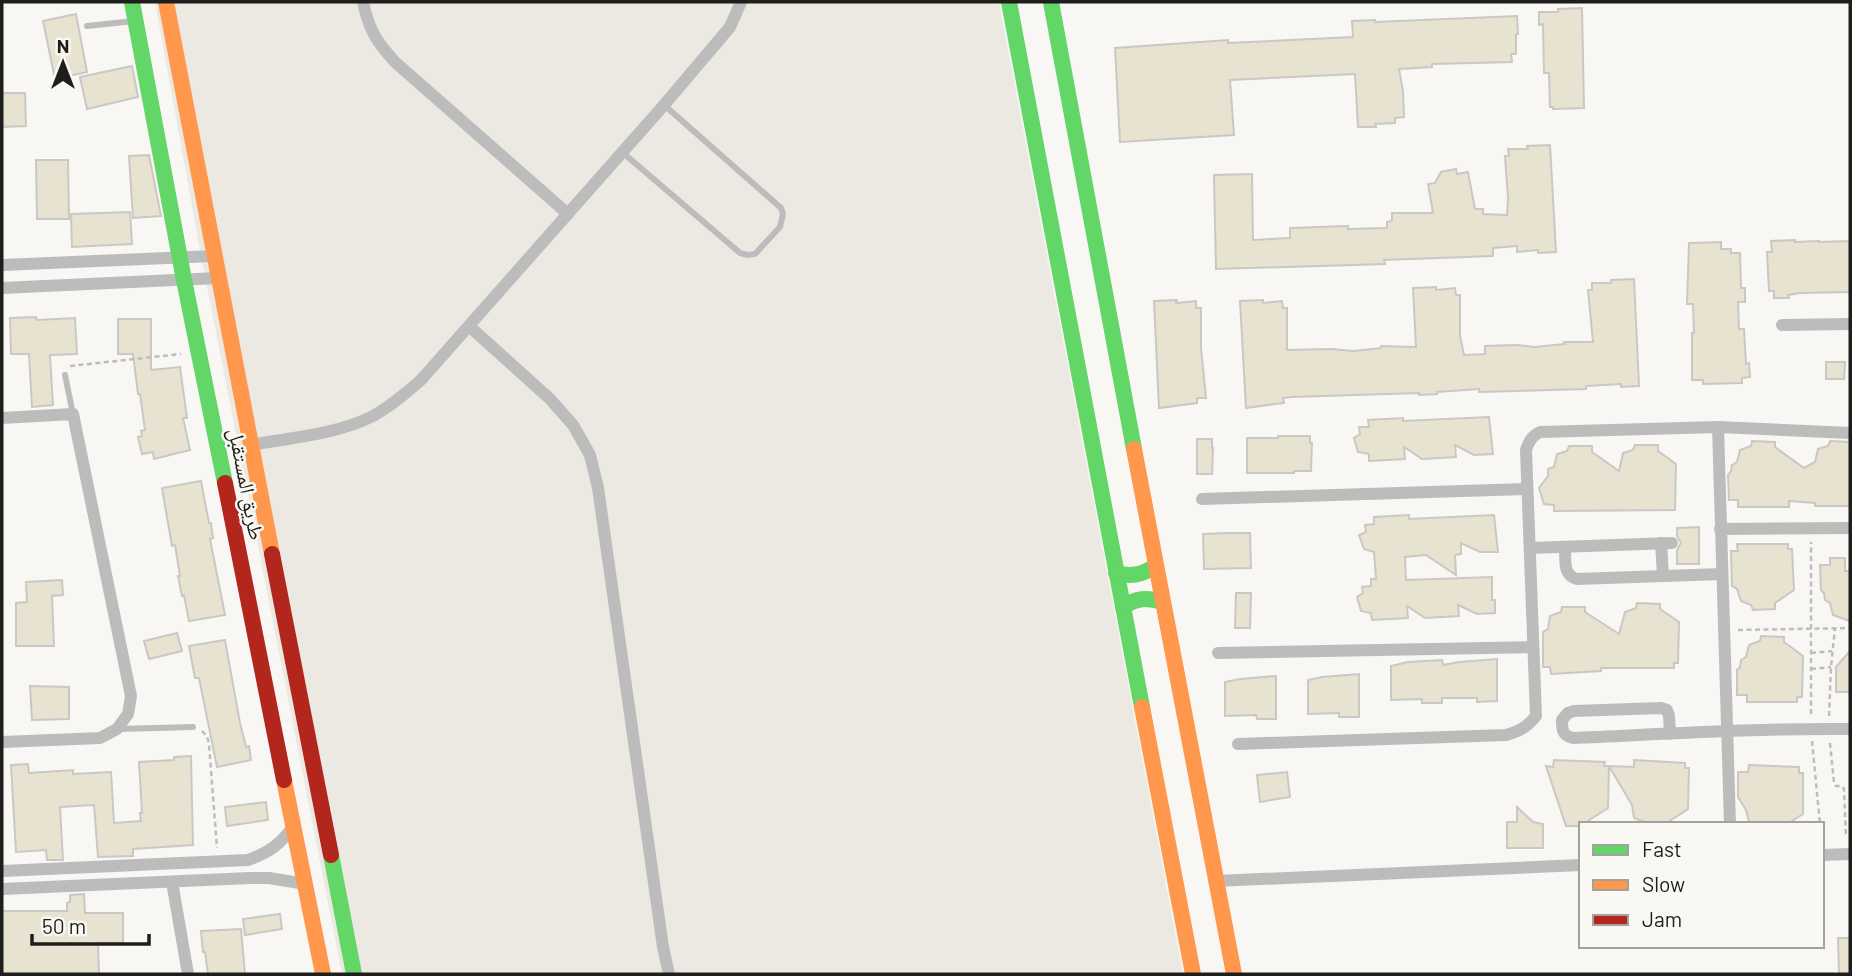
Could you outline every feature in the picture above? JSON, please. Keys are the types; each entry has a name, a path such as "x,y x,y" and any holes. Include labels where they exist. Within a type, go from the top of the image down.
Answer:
{"street":[{"name":"طريق المستقبل","path":"132,2 198,352 323,974"},
{"name":"طريق المستقبل","path":"166,2 354,974"},
{"path":"363,2 368,23 379,44 395,62 568,214"},
{"path":"251,445 341,428 370,417 397,401 421,380 664,106 730,27 741,2"},
{"path":"1009,2 1193,974"},
{"path":"1051,2 1155,566 1234,974"},
{"path":"2,265 214,256"},
{"path":"2,288 218,278"},
{"path":"1782,325 1850,324"},
{"path":"469,326 550,400 573,425 590,455 598,488 669,974"},
{"path":"2,418 73,414 131,696 128,714 117,729 100,738 2,742"},
{"path":"1718,427 1730,822"},
{"path":"1238,744 1506,735 1528,727 1536,716 1526,450 1528,442 1540,432 1718,427 1850,433"},
{"path":"1202,499 1526,489"},
{"path":"1720,529 1850,528"},
{"path":"1530,548 1666,543 1663,575"},
{"path":"1565,547 1566,572 1577,579 1722,574"},
{"path":"1116,573 1133,577 1155,566"},
{"path":"1123,607 1129,602 1146,598 1162,602"},
{"path":"1218,653 1533,648"},
{"path":"1670,734 1667,710 1661,708 1574,711 1567,713 1562,720 1563,732 1573,738 1850,729"},
{"path":"2,871 248,860 265,854 281,843 294,827"},
{"path":"1824,855 1850,854"},
{"path":"248,860 250,878"},
{"path":"1216,881 1579,865"},
{"path":"2,889 250,878 306,884"},
{"path":"172,882 188,974"}],"lane":[{"path":"88,26 135,21"},
{"path":"622,152 740,253 755,254 780,227 783,221 781,208 664,106"},
{"path":"65,375 73,414"},
{"path":"117,729 193,727"}],"path":[{"path":"65,375 71,365 198,352"},
{"path":"1811,528 1811,729 1819,822"},
{"path":"1835,628 1829,729 1834,783 1844,789 1846,837"},
{"path":"1724,630 1850,628"},
{"path":"1811,653 1832,651"},
{"path":"1811,669 1831,667"},
{"path":"193,727 207,736 209,744 218,862"}],"shaded area":[{"path":"155,2 999,2 1183,974 342,974 203,266"}],"building":[{"path":"1582,8 1584,108 1553,109 1550,107 1549,73 1544,73 1543,24 1539,25 1539,12"},
{"path":"76,14 87,72 55,79 43,21"},
{"path":"1517,16 1516,54 1511,54 1512,62 1432,64 1432,67 1399,69 1404,117 1395,118 1395,123 1358,127 1355,74 1230,80 1234,135 1120,142 1115,48 1228,40 1228,43 1353,37 1352,21"},
{"path":"132,66 138,97 87,109 80,77"},
{"path":"2,93 25,93 26,126 2,127"},
{"path":"1550,145 1556,252 1517,252 1517,246 1493,248 1493,256 1384,260 1385,264 1216,269 1214,175 1252,174 1253,240 1290,238 1290,228 1387,228 1387,222 1392,221 1392,213 1433,213 1428,184 1435,183 1441,172 1456,169 1457,174 1468,172 1475,209 1483,209 1483,214 1507,215 1505,156 1509,156 1508,149"},
{"path":"149,155 161,216 133,218 129,156"},
{"path":"36,160 68,160 69,219 37,219"},
{"path":"130,212 132,244 72,247 71,214"},
{"path":"1771,241 1850,241 1850,292 1800,293 1788,295 1789,298 1774,298 1774,291 1769,291 1767,252 1772,252"},
{"path":"1721,242 1721,249 1740,253 1741,288 1745,288 1745,302 1738,302 1739,329 1744,329 1746,364 1749,363 1750,377 1742,378 1742,383 1703,384 1703,380 1692,380 1693,304 1687,304 1689,243"},
{"path":"1634,279 1639,386 1621,387 1621,384 1586,386 1586,389 1479,392 1479,389 1419,395 1292,397 1283,398 1284,403 1246,408 1240,301 1282,301 1283,308 1287,308 1287,350 1353,351 1381,346 1416,347 1413,288 1455,288 1456,295 1460,295 1460,336 1464,355 1485,354 1485,346 1534,347 1565,344 1564,342 1593,342 1588,290 1592,290 1592,283"},
{"path":"1177,300 1176,303 1196,301 1196,308 1201,308 1201,348 1206,398 1197,398 1197,403 1159,408 1154,301"},
{"path":"36,317 37,320 75,318 77,354 50,355 53,405 32,407 29,354 11,354 10,318"},
{"path":"118,319 151,319 151,370 180,367 187,418 183,418 190,450 154,459 153,452 142,454 138,437 142,436 141,431 145,430 133,354 118,354"},
{"path":"1826,362 1845,362 1844,379 1826,379"},
{"path":"1489,417 1493,454 1474,455 1455,445 1456,457 1422,459 1404,447 1405,459 1369,461 1369,454 1358,452 1354,438 1360,434 1359,427 1369,427 1368,420"},
{"path":"1310,436 1311,471 1247,473 1247,438"},
{"path":"1197,439 1212,439 1212,474 1197,474"},
{"path":"1752,441 1775,442 1775,447 1804,468 1815,462 1818,449 1828,446 1830,441 1850,442 1850,506 1815,506 1815,503 1789,501 1789,507 1738,507 1738,500 1729,500 1728,475 1732,465 1737,462 1740,450 1751,446"},
{"path":"1635,445 1658,445 1658,451 1676,464 1675,510 1554,511 1554,505 1544,504 1539,488 1548,476 1548,469 1554,467 1557,454 1567,451 1569,446 1592,446 1592,452 1619,471 1623,453 1633,450"},
{"path":"201,481 211,523 213,538 210,539 225,615 189,621 162,488"},
{"path":"1409,515 1409,519 1494,515 1498,552 1480,552 1461,543 1461,554 1455,555 1456,575 1426,555 1405,557 1406,580 1492,577 1495,613 1477,614 1458,605 1459,616 1425,618 1407,606 1408,618 1372,620 1371,613 1361,611 1357,597 1363,593 1362,587 1371,586 1371,579 1376,579 1374,552 1364,549 1359,535 1366,532 1365,525 1374,524 1374,517"},
{"path":"1699,527 1699,564 1677,564 1677,550 1681,543 1677,528"},
{"path":"1250,533 1251,568 1204,569 1203,534"},
{"path":"1737,544 1788,544 1788,549 1792,549 1794,590 1775,603 1775,609 1753,610 1751,605 1741,601 1737,589 1732,586 1731,551 1738,551"},
{"path":"1830,558 1845,558 1845,571 1850,571 1850,621 1833,615 1830,603 1825,600 1821,590 1820,565 1830,565"},
{"path":"62,580 63,595 52,596 54,646 16,646 16,603 27,602 26,582"},
{"path":"1236,593 1251,593 1250,628 1235,628"},
{"path":"1637,603 1660,604 1660,609 1679,622 1678,663 1674,663 1674,668 1601,668 1601,671 1551,674 1550,667 1543,667 1543,632 1548,629 1550,616 1561,612 1562,607 1585,607 1585,612 1619,634 1625,612 1636,608"},
{"path":"177,633 182,651 149,659 144,641"},
{"path":"1761,636 1784,637 1784,642 1803,656 1802,697 1797,697 1797,702 1747,702 1747,695 1737,695 1737,670 1741,660 1746,657 1749,645 1760,641"},
{"path":"225,640 240,723 251,760 217,767 199,678 195,678 189,646"},
{"path":"1850,651 1850,692 1836,692 1836,667"},
{"path":"1497,659 1497,701 1477,702 1477,698 1442,698 1442,703 1422,703 1422,699 1391,700 1391,666 1408,662 1442,660 1443,665"},
{"path":"1359,674 1359,717 1339,717 1339,713 1308,714 1308,680"},
{"path":"1276,676 1276,719 1257,719 1256,715 1225,716 1225,682"},
{"path":"30,686 69,687 69,719 32,720"},
{"path":"191,756 193,845 133,849 133,856 98,857 94,805 60,807 63,860 47,860 46,850 16,852 11,765 28,764 29,773 73,770 73,774 111,772 114,823 141,821 139,762"},
{"path":"1554,760 1605,762 1604,766 1609,766 1608,808 1588,822 1579,822 1579,826 1566,826 1546,766 1553,767"},
{"path":"1634,760 1685,763 1685,768 1689,768 1688,809 1668,822 1645,822 1634,818 1632,805 1609,766 1634,767"},
{"path":"1749,765 1799,767 1799,773 1803,773 1803,814 1790,822 1749,822 1738,797 1738,772 1748,772"},
{"path":"1287,772 1290,797 1260,802 1257,775"},
{"path":"266,802 268,820 227,826 225,807"},
{"path":"1517,807 1533,822 1543,824 1543,848 1507,848 1507,822 1517,822"},
{"path":"84,894 85,913 123,913 123,943 98,943 99,974 2,974 2,911 67,911 70,895"},
{"path":"280,914 282,929 245,935 243,919"},
{"path":"241,929 245,974 208,974 201,931"},
{"path":"1838,938 1850,938 1850,974 1839,974"}],"traffic: fast":[{"path":"132,2 225,483"},
{"path":"1009,2 1142,707"},
{"path":"1051,2 1134,449"},
{"path":"1116,573 1136,574 1155,566"},
{"path":"1123,607 1142,599 1162,602"},
{"path":"331,855 354,974"}],"traffic: slow":[{"path":"166,2 272,554"},
{"path":"1134,449 1234,974"},
{"path":"1142,707 1193,974"},
{"path":"284,780 323,974"}],"traffic: jam":[{"path":"225,483 284,780"},
{"path":"272,554 331,855"}]}
